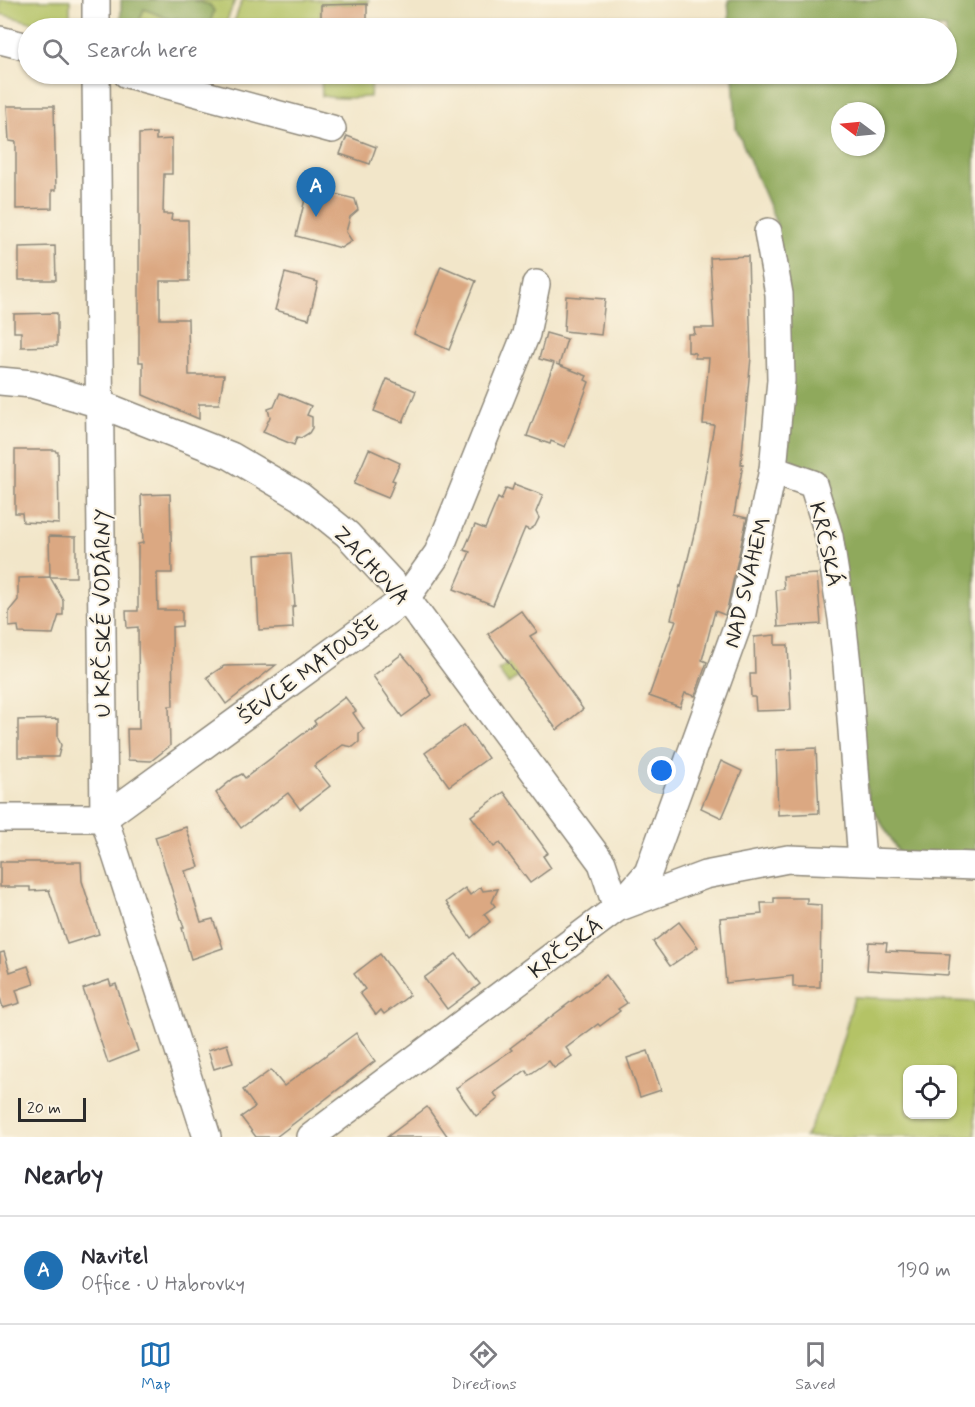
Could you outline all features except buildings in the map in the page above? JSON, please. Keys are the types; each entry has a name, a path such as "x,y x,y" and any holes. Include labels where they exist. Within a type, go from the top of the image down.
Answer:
{"street":[{"path":"96,0 96,18"},
{"path":"0,40 18,44"},
{"name":"U KRČSKÉ VODÁRNY","path":"96,84 104,818 207,1137"},
{"path":"164,84 332,129"},
{"name":"NAD SVAHEM","path":"617,908 648,873 742,613 773,470 781,380 778,294 768,232"},
{"name":"ŠEVCE MATOUŠE","path":"104,818 406,598 438,553 526,334 537,284"},
{"name":"ZACHOVA","path":"0,381 32,384 100,404 231,456 301,497 347,534 406,598 602,863 617,908"},
{"name":"KRČSKÁ","path":"773,470 813,484 829,536 847,665 862,861"},
{"path":"0,818 104,818"},
{"name":"KRČSKÁ","path":"311,1137 617,908 705,874 788,859 975,866"}],"green space":[{"path":"0,0 70,0 70,16 67,18 18,19 0,14"},
{"path":"121,0 192,0 210,5 214,11 212,18 167,18 144,9 140,18 121,18"},
{"path":"193,0 235,0 228,18 212,18 214,11 210,5"},
{"path":"242,0 369,0 367,4 321,5 320,18 236,18"},
{"path":"728,0 975,0 975,859 900,855 869,802 824,486 784,453 776,223 736,128 734,84 957,84 957,18 729,18"},
{"path":"144,9 167,18 140,18"},
{"path":"321,84 373,84 370,97 322,96"},
{"path":"521,655 519,676 508,684 498,670"},
{"path":"854,997 975,1002 975,1137 805,1137 839,1051"}],"place":[{"name":"Navitel","path":"316,217"}]}
